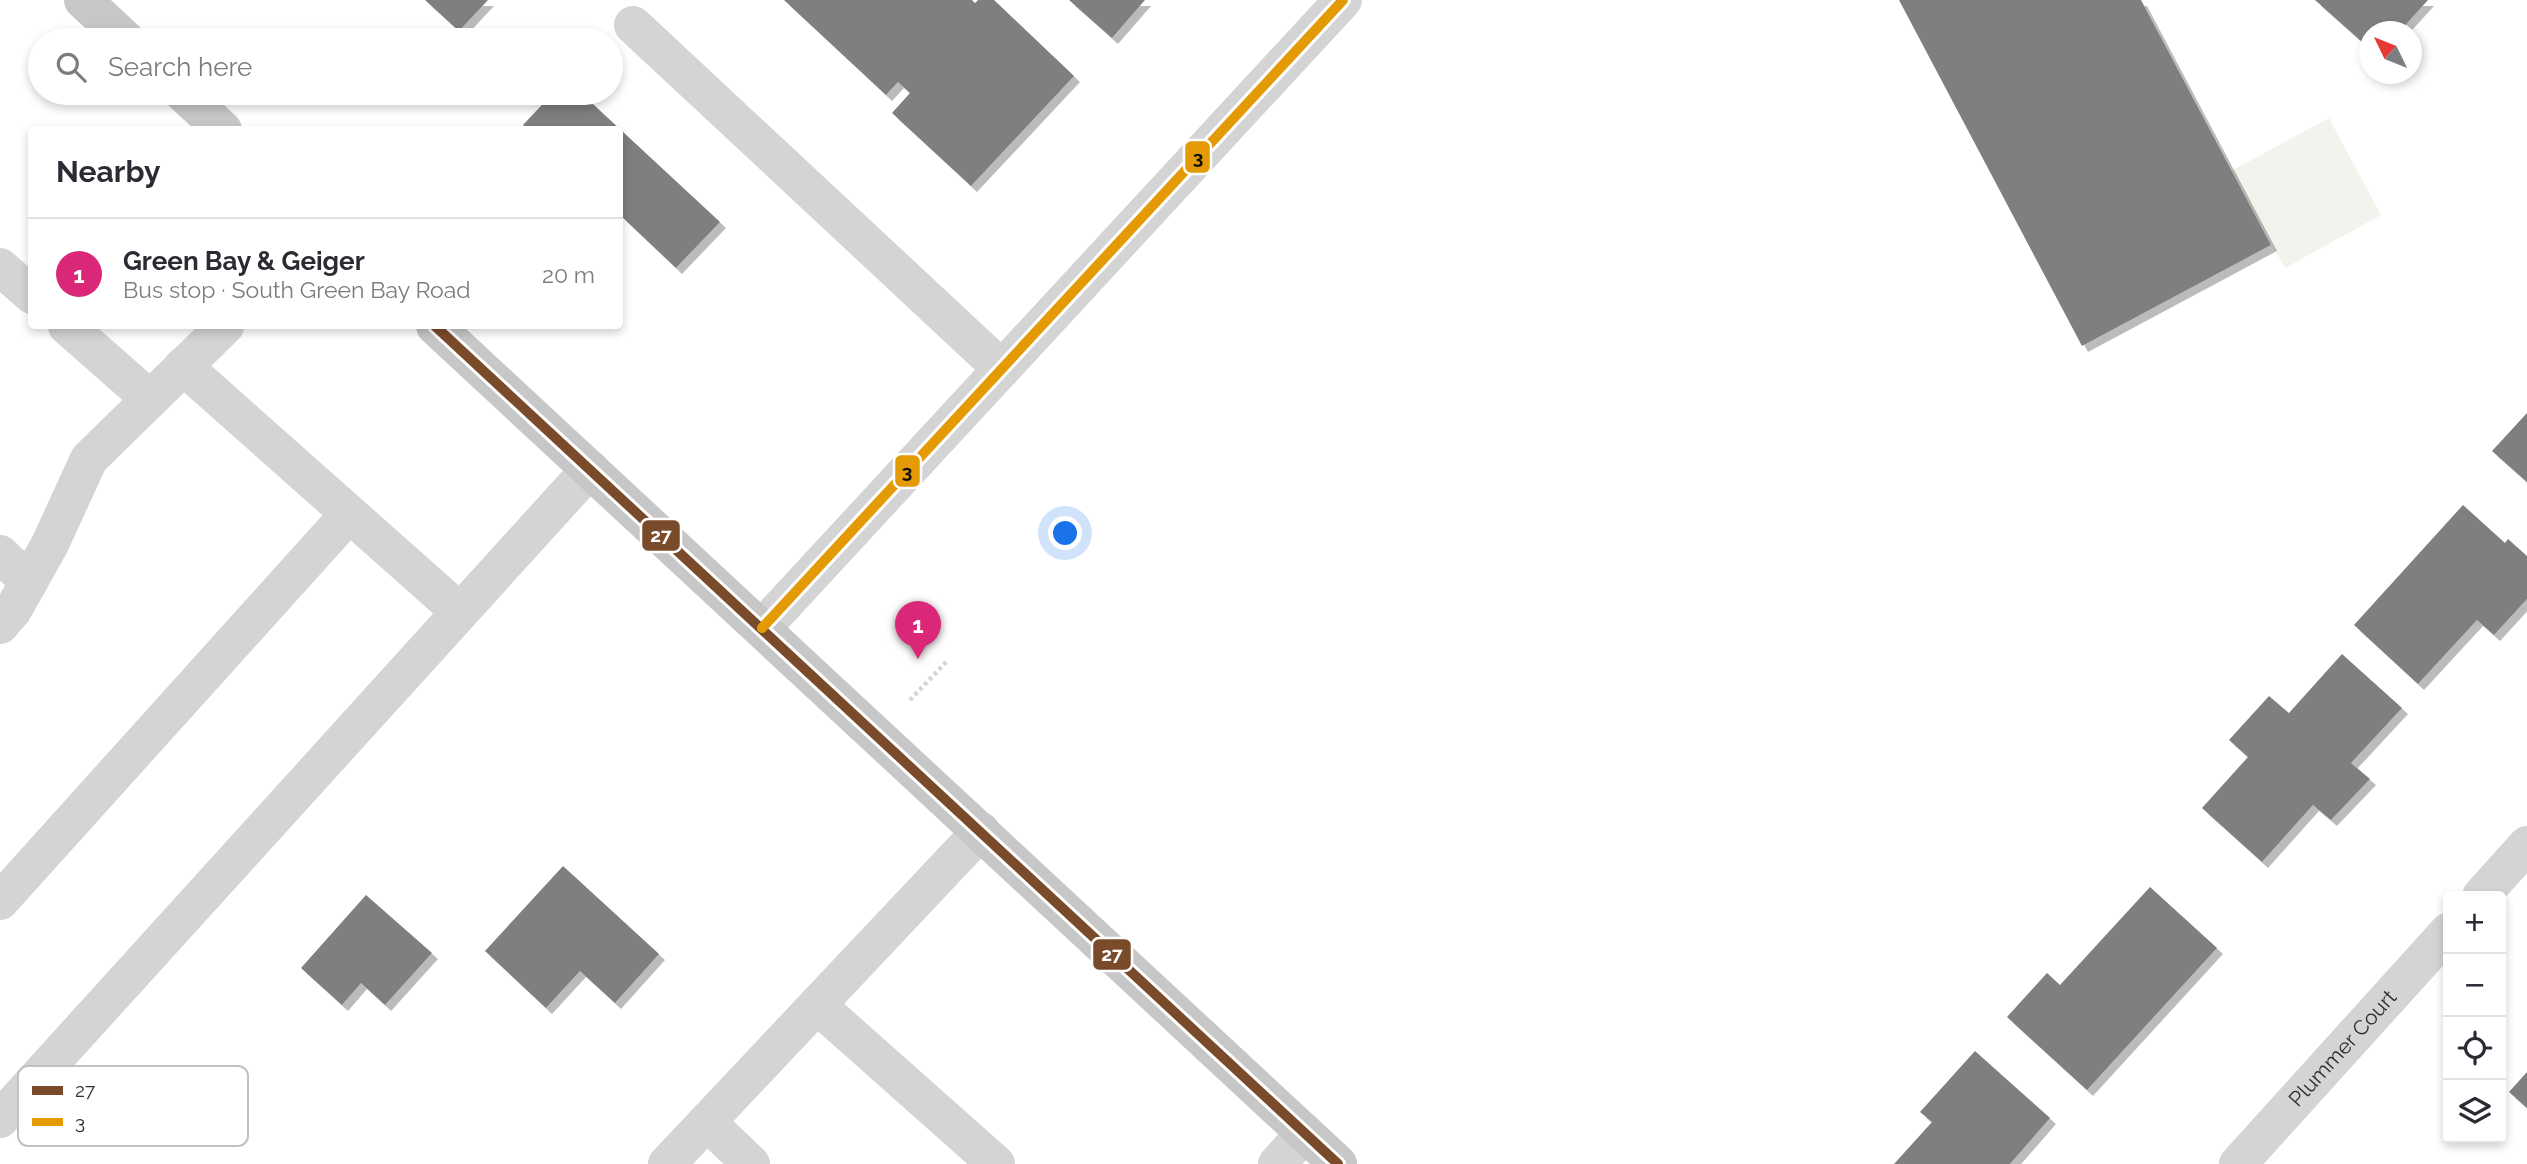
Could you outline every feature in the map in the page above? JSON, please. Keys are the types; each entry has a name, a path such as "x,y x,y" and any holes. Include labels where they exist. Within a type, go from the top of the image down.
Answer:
{"main road":[{"path":"83,0 113,28"},
{"path":"196,105 219,126"},
{"path":"438,329 1338,1164"}],"street":[{"path":"762,628 1343,0"},
{"path":"633,25 1002,369"},
{"path":"0,267 28,292"},
{"path":"70,329 150,399"},
{"path":"0,625 13,610 29,582 89,459 222,329"},
{"path":"183,366 460,612"},
{"path":"48,1066 590,469"},
{"path":"0,901 349,513"},
{"path":"0,554 29,582"},
{"path":"667,1164 981,831"},
{"path":"2486,891 2527,845"},
{"name":"Plummer Court","path":"2238,1164 2443,938"},
{"path":"817,1005 996,1164"},
{"path":"0,1119 18,1099"},
{"path":"708,1122 751,1164"},
{"path":"1277,1164 1305,1133"}],"path":[{"path":"924,686 948,660"}],"shaded area":[{"path":"2329,118 2381,215 2285,268 2231,171"}],"building":[{"path":"425,0 488,0 462,28 456,28"},
{"path":"784,0 972,0 975,3 978,0 994,0 1074,76 971,186 892,113 910,93 898,82 886,95"},
{"path":"1069,0 1145,0 1112,38"},
{"path":"1899,0 2141,0 2271,245 2082,346"},
{"path":"2315,0 2428,0 2409,21 2359,21 2359,39"},
{"path":"542,105 594,105 617,126 524,126"},
{"path":"623,132 720,222 676,268 623,218"},
{"path":"2527,413 2527,482 2492,451"},
{"path":"2463,505 2505,543 2508,539 2527,556 2527,599 2494,635 2477,620 2418,684 2354,625"},
{"path":"2342,654 2402,708 2351,763 2370,779 2331,820 2313,805 2262,862 2202,808 2248,757 2229,740 2269,696 2289,713"},
{"path":"563,866 659,954 615,1003 580,971 546,1008 485,951"},
{"path":"2150,887 2217,948 2087,1090 2007,1017 2047,973 2060,985"},
{"path":"366,895 432,953 385,1005 361,983 342,1005 301,968"},
{"path":"1975,1051 2050,1118 2010,1164 1894,1164 1932,1122 1920,1112"},
{"path":"2527,1072 2527,1108 2509,1092"}],"transit line":[{"name":"3","path":"762,628 1343,0"},
{"name":"27","path":"438,329 1338,1164"}],"place":[{"name":"Green Bay & Geiger","path":"918,659"}]}
